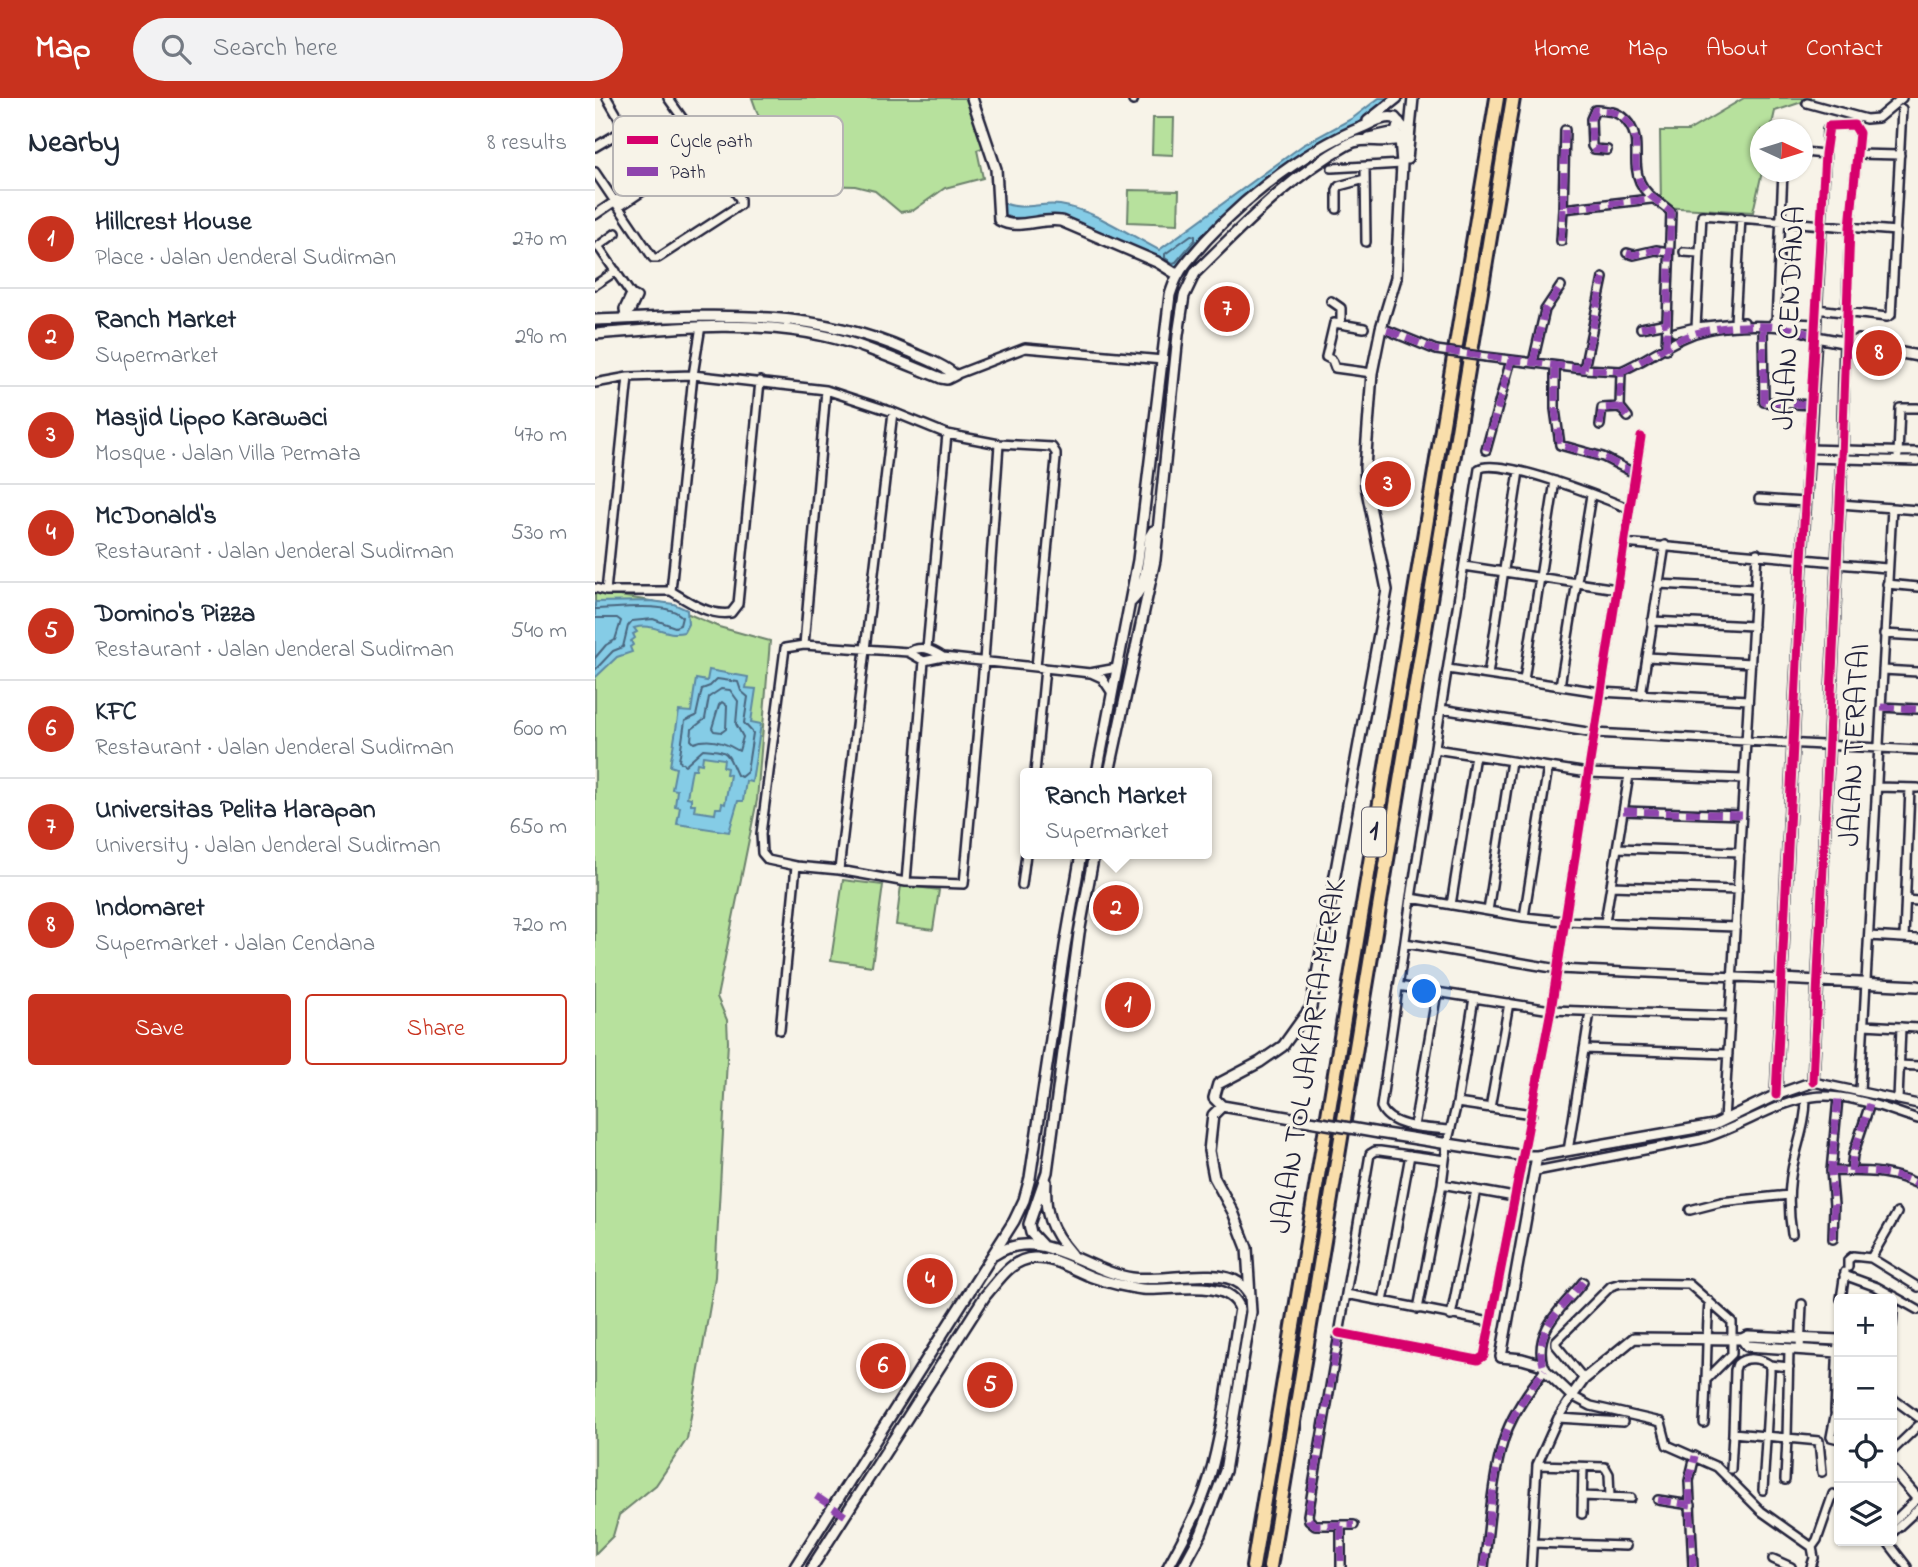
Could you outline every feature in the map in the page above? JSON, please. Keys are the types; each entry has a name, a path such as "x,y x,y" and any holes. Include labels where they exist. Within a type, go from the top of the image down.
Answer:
{"highway":[{"name":"JALAN TOL JAKARTA–MERAK","path":"1253,1567 1497,98"},
{"name":"JALAN TOL JAKARTA–MERAK","path":"1270,1567 1513,98"}],"street":[{"path":"607,98 618,116"},
{"path":"668,98 681,116"},
{"path":"972,98 996,169 999,220 1011,224 1061,221 1157,262 1178,275"},
{"path":"1098,768 1138,560 1170,295 1178,275 1197,250 1283,172 1355,130 1397,98"},
{"path":"1182,1567 1201,1534 1225,1471 1249,1327 1247,1248 1233,1212 1214,1177 1209,1151 1214,1098 1218,1084 1260,1062 1283,1046 1311,1007 1387,590 1366,486 1367,441 1375,373 1396,278 1404,136 1413,98"},
{"path":"1807,103 1866,118 1878,118 1902,98"},
{"path":"1816,309 1887,317 1891,315 1902,109"},
{"path":"1607,150 1594,149 1591,146 1591,119 1595,110 1615,111 1633,130 1637,141 1636,169 1639,179 1651,199 1671,212 1666,349"},
{"path":"1355,130 1388,117 1399,122 1404,136 1402,281 1384,329"},
{"path":"1110,768 1155,560 1184,296 1195,273 1253,215 1293,182 1348,144 1397,132 1399,122"},
{"name":"JALAN CENDANA","path":"1776,1095 1815,324 1825,153 1827,130 1832,124 1857,127 1859,133 1850,227 1847,311 1849,341 1813,1082"},
{"path":"1562,241 1565,130"},
{"path":"1366,139 1391,142 1404,136"},
{"path":"595,148 613,137"},
{"path":"1813,152 1825,153"},
{"path":"1857,154 1900,155"},
{"path":"1332,168 1402,164"},
{"path":"1365,167 1366,242"},
{"path":"595,172 650,255 658,258 740,205 738,196"},
{"path":"1337,209 1339,186 1365,179"},
{"path":"1776,322 1783,182"},
{"path":"595,215 629,196"},
{"path":"1563,209 1651,199"},
{"path":"1696,327 1701,216 1896,230"},
{"path":"1735,321 1741,217"},
{"path":"616,233 597,247 634,296 624,309 626,332"},
{"path":"1627,253 1634,255 1656,250 1669,252"},
{"path":"1684,252 1698,253"},
{"path":"595,285 616,271"},
{"path":"1584,369 1603,278"},
{"path":"1533,362 1545,310 1561,286"},
{"path":"1331,301 1341,308 1341,324"},
{"path":"595,320 625,316 722,314 787,319 837,327 889,342 944,367 955,375"},
{"path":"1675,332 1735,321 1815,324"},
{"path":"1364,328 1334,323 1327,358 1332,360 1335,368 1375,373"},
{"path":"1641,328 1667,323"},
{"path":"671,591 693,375 701,326"},
{"path":"595,334 737,326 824,336 864,347 947,379 1025,348 1163,360"},
{"path":"1384,329 1436,350 1555,366 1621,371 1695,333 1737,326 1804,330 1815,337 1864,340 1918,354"},
{"path":"1763,326 1764,402 1811,405"},
{"path":"1163,360 1178,335"},
{"path":"1486,450 1511,360"},
{"path":"1555,366 1555,409 1560,445 1603,457 1634,473"},
{"path":"1621,371 1620,407 1628,417"},
{"path":"595,383 628,377 693,375 826,390 893,412 947,434 999,444 1049,446 1055,449 1036,667"},
{"path":"606,591 628,377"},
{"path":"595,588 606,591 671,591 694,605 713,612 731,612 738,604 760,381"},
{"path":"804,645 826,390"},
{"path":"1600,425 1602,408 1620,407"},
{"path":"1898,460 1900,408 1918,408"},
{"path":"839,870 893,412"},
{"path":"927,648 947,434"},
{"path":"1339,1333 1482,1359 1551,1010 1641,437"},
{"path":"999,444 984,661 964,884 906,881 796,866 768,860 762,853 761,834 784,651 787,647 804,645 908,652 924,661 943,657 984,661 1090,673 1102,678 1112,693"},
{"path":"1870,455 1898,451 1918,452"},
{"path":"1808,453 1870,455 1918,461"},
{"path":"1450,1130 1414,1126 1395,1120 1384,1113 1381,1107 1479,469 1486,466 1519,471 1555,481 1630,509"},
{"path":"1488,675 1519,471"},
{"path":"1524,680 1555,481"},
{"path":"1560,686 1591,495"},
{"path":"1759,499 1805,502"},
{"path":"1840,504 1918,510"},
{"name":"JALAN TERATAI","path":"1860,1091 1892,508"},
{"path":"1129,604 1141,587 1150,536 1153,531 1158,530"},
{"path":"1625,542 1888,568"},
{"path":"1641,695 1665,546"},
{"path":"1724,1121 1757,555"},
{"path":"1464,566 1617,589"},
{"path":"1658,584 1755,589"},
{"path":"1887,584 1918,587"},
{"path":"1652,621 1753,626"},
{"path":"1884,634 1918,635"},
{"path":"908,652 915,648 927,648 943,657"},
{"path":"1647,657 1751,663"},
{"path":"906,881 924,661"},
{"path":"1035,768 1045,668"},
{"path":"1090,673 1117,668"},
{"path":"1448,669 1601,692 1748,700"},
{"path":"1883,670 1918,672"},
{"path":"1881,707 1918,709"},
{"path":"1441,709 1594,733 1918,750"},
{"path":"1435,749 1588,773 1744,779"},
{"path":"1451,905 1475,755"},
{"path":"1488,911 1511,761"},
{"path":"1524,917 1548,767"},
{"path":"1605,922 1629,775"},
{"path":"1877,786 1914,788 1914,827 1908,864 1904,938"},
{"path":"1623,811 1742,816"},
{"path":"1617,848 1740,852"},
{"path":"1023,885 1026,859"},
{"path":"795,1567 1014,1221 1024,1200 1030,1178 1080,859"},
{"path":"1074,1258 1060,1242 1049,1220 1045,1202 1079,933 1093,859"},
{"path":"1908,864 1918,864"},
{"path":"780,1030 796,866"},
{"path":"1611,886 1738,890"},
{"path":"1411,898 1564,921 1736,927"},
{"path":"1906,900 1918,901"},
{"path":"1869,936 1918,939"},
{"path":"1405,943 1558,969 1918,986"},
{"path":"1398,986 1551,1010 1729,1016"},
{"path":"1414,1126 1437,992"},
{"path":"1418,1309 1474,998"},
{"path":"1490,1108 1509,1003"},
{"path":"1568,1151 1590,1012"},
{"path":"1864,1025 1918,1028"},
{"path":"1898,1100 1901,1027"},
{"path":"1584,1049 1728,1054"},
{"path":"1899,1065 1918,1066"},
{"path":"1214,1098 1221,1107 1524,1156 1568,1151 1714,1125 1776,1095 1813,1082 1916,1103"},
{"path":"1536,1171 1713,1136 1815,1096 1870,1104 1918,1119"},
{"path":"1792,1234 1789,1195 1794,1158 1806,1117 1806,1098"},
{"path":"1833,1239 1831,1171 1838,1098"},
{"path":"1457,1103 1532,1114"},
{"path":"1851,1171 1853,1155 1870,1104"},
{"path":"1213,1115 1221,1107"},
{"path":"1354,1525 1315,1525 1308,1515 1370,1154 1375,1151 1445,1160"},
{"path":"1383,1302 1410,1154"},
{"path":"1501,1357 1537,1156"},
{"path":"1831,1171 1881,1171 1918,1184"},
{"path":"1028,1228 1047,1172"},
{"path":"1442,1184 1514,1197"},
{"path":"1451,1316 1476,1190"},
{"path":"1690,1210 1721,1202 1789,1195"},
{"path":"1869,1257 1898,1213"},
{"path":"1014,1221 1019,1227 1028,1228 1042,1245"},
{"path":"991,1257 1000,1251 1020,1245 1042,1245 1132,1278 1160,1280 1200,1275 1219,1276 1236,1281 1250,1295"},
{"path":"1842,1294 1850,1257 1869,1257 1918,1287"},
{"path":"812,1567 975,1310 1011,1266 1034,1258 1062,1264 1119,1285 1160,1290 1201,1287 1233,1297 1237,1302 1240,1309 1219,1437 1208,1482 1168,1567"},
{"path":"1846,1271 1890,1294"},
{"path":"1484,1567 1499,1456 1504,1438 1538,1365 1540,1343 1548,1324 1583,1282"},
{"path":"1584,1379 1556,1345 1556,1341 1611,1286 1621,1283 1689,1284 1732,1322 1737,1339 1732,1354 1708,1378"},
{"path":"1346,1294 1490,1322"},
{"path":"1897,1298 1918,1310"},
{"path":"1704,1423 1708,1378 1706,1339 1709,1301"},
{"path":"1800,1350 1802,1304"},
{"path":"1531,1567 1537,1465 1558,1418 1584,1379 1633,1338 1737,1339 1748,1336 1834,1340"},
{"path":"1768,1337 1768,1348"},
{"path":"1737,1339 1748,1346 1834,1352"},
{"path":"1785,1480 1789,1349"},
{"path":"1484,1353 1538,1365 1572,1396 1591,1406 1658,1420 1663,1424 1667,1445 1695,1456 1724,1473 1761,1511 1812,1547 1814,1558 1811,1567"},
{"path":"1731,1469 1737,1364 1746,1359 1758,1359 1770,1365 1789,1367"},
{"path":"1763,1490 1770,1365"},
{"path":"911,1412 922,1367"},
{"path":"1897,1402 1918,1417"},
{"path":"1558,1418 1623,1422"},
{"path":"1897,1446 1918,1426"},
{"path":"1733,1433 1819,1441 1822,1472"},
{"path":"1693,1567 1689,1481 1695,1456"},
{"path":"1537,1465 1605,1467 1609,1474 1609,1497"},
{"path":"1582,1514 1583,1468"},
{"path":"1897,1475 1917,1497 1897,1517"},
{"path":"1812,1547 1833,1494"},
{"path":"1582,1496 1631,1498"},
{"path":"1658,1500 1691,1505"},
{"path":"1897,1528 1918,1509"},
{"path":"1341,1525 1341,1567"},
{"path":"809,1544 834,1530"},
{"path":"1532,1543 1626,1546"},
{"path":"1891,1546 1906,1567"},
{"path":"1773,1559 1791,1567"}],"green space":[{"path":"752,98 967,98 985,147 977,150 983,178 945,188 914,210 900,212 875,191 843,186 843,116 758,116"},
{"path":"1744,98 1814,98 1775,111 1773,119 1750,119 1750,182 1760,182 1753,212 1661,207 1660,131 1688,131"},
{"path":"1153,118 1174,118 1173,155 1152,154"},
{"path":"1129,190 1179,191 1178,224 1128,222"},
{"path":"595,592 663,603 719,627 770,641 757,800 717,997 727,1020 728,1042 715,1277 687,1439 656,1485 619,1515 613,1536 595,1554"},
{"path":"843,880 883,885 872,966 831,960"},
{"path":"901,885 939,890 933,930 896,925"}],"water":[{"path":"1379,98 1394,98 1354,128 1282,170 1177,273 1056,217 1011,218 1000,213 1001,202 1024,207 1052,204 1073,208 1098,217 1159,250 1303,145 1353,118"},
{"path":"651,601 674,604 687,610 688,624 684,632 671,633 648,627 634,628 637,632 633,634 635,638 631,641 632,652 617,657 595,678 595,602"},
{"path":"709,670 748,677 746,688 756,689 751,722 761,724 752,782 746,781 743,801 738,801 729,832 677,824 680,807 675,806 677,790 672,789 676,768 670,766 679,711 691,712 696,679 707,681","holes":["703,756 724,759 723,767 727,768 726,774 730,775 725,804 722,803 721,808 716,808 715,814 694,811 695,804 691,804 691,798 687,797 692,769 696,769 697,763 702,764"]}],"marked path":[{"path":"1607,150 1594,149 1592,146 1591,119 1595,110 1622,116 1629,124 1635,138 1636,167 1640,182 1650,195 1671,212 1666,349"},
{"path":"1565,130 1563,209 1651,199"},
{"path":"1561,241 1563,209"},
{"path":"1627,253 1634,255 1656,250 1669,252"},
{"path":"1584,369 1603,278"},
{"path":"1533,362 1545,310 1561,286"},
{"path":"1641,328 1667,323"},
{"path":"1763,326 1764,402 1811,405"},
{"path":"1621,371 1680,340 1717,328 1771,326 1816,337"},
{"path":"1387,330 1436,350 1584,369 1621,371 1620,407 1628,417"},
{"path":"1486,450 1511,360"},
{"path":"1555,366 1555,409 1560,445 1603,457 1634,473"},
{"path":"1600,425 1602,408 1620,407"},
{"path":"1881,707 1918,709"},
{"path":"1623,811 1742,815"},
{"path":"1833,1239 1831,1171 1838,1098"},
{"path":"1851,1171 1853,1155 1870,1104"},
{"path":"1831,1171 1885,1174 1918,1184"},
{"path":"1543,1365 1542,1340 1546,1330 1583,1282"},
{"path":"1339,1333 1308,1515 1315,1525 1354,1525"},
{"path":"1484,1567 1494,1486 1504,1439 1521,1403 1545,1370"},
{"path":"1693,1567 1689,1481 1695,1456"},
{"path":"816,1496 850,1519"},
{"path":"1658,1500 1691,1505"},
{"path":"1341,1526 1341,1567"}],"cycle path":[{"path":"1776,1095 1825,154 1829,126 1854,125 1859,133 1850,227 1813,1082"},
{"path":"1339,1333 1478,1360 1484,1356 1551,1010 1641,437"}],"place":[{"name":"Universitas Pelita Harapan","path":"1227,309"},
{"name":"Indomaret","path":"1879,353"},
{"name":"Masjid Lippo Karawaci","path":"1388,484"},
{"name":"Ranch Market","path":"1116,908"},
{"name":"Hillcrest House","path":"1128,1005"},
{"name":"McDonald's","path":"930,1281"},
{"name":"KFC","path":"883,1366"},
{"name":"Domino's Pizza","path":"990,1385"}]}
